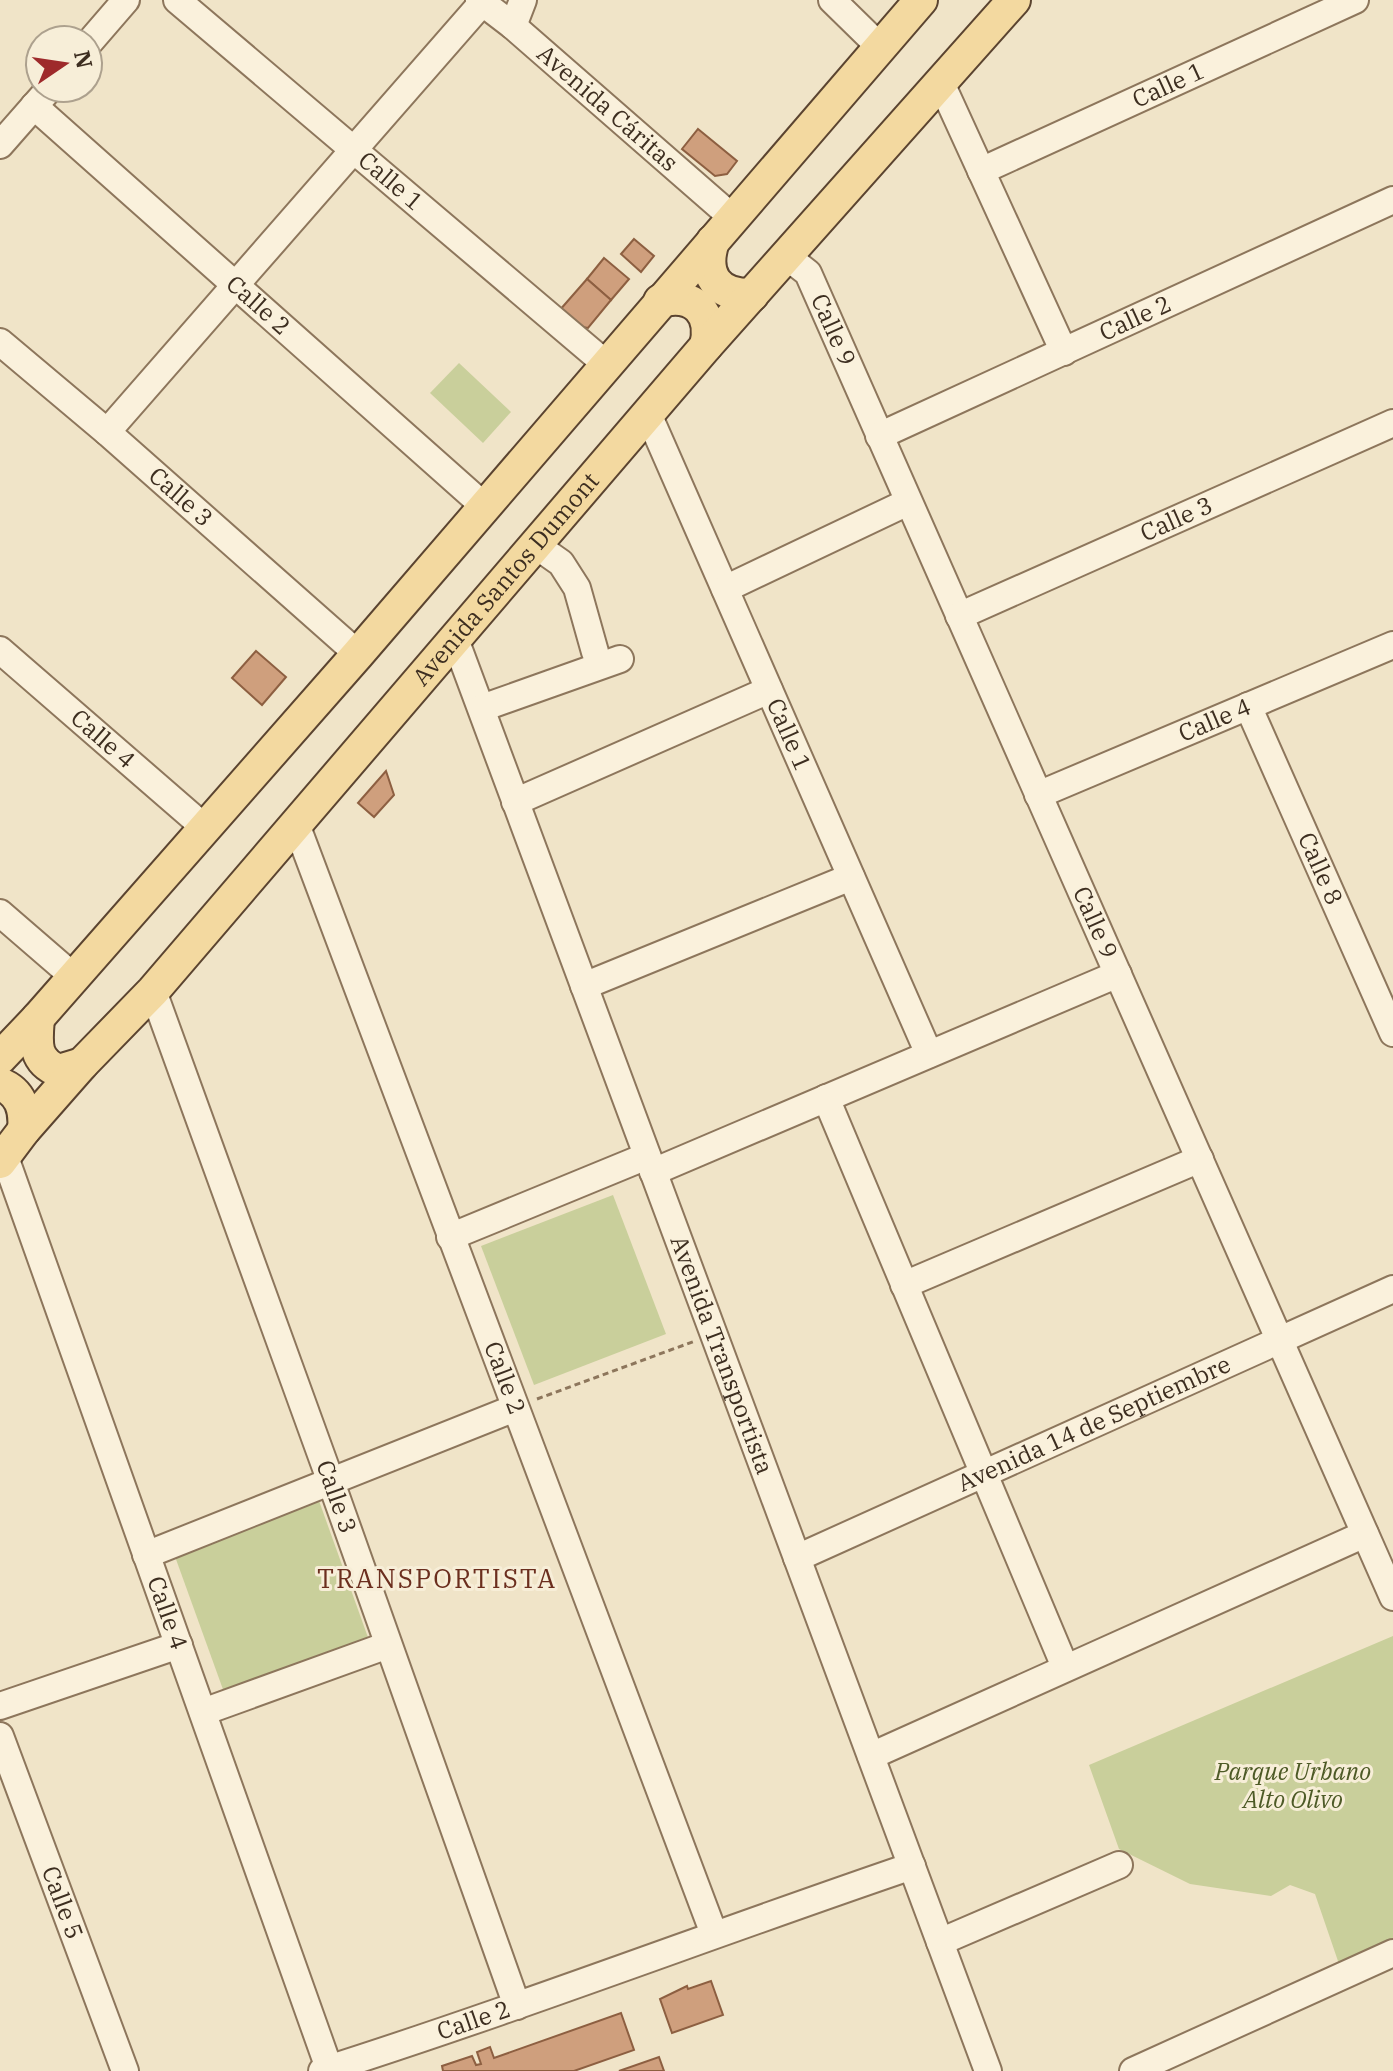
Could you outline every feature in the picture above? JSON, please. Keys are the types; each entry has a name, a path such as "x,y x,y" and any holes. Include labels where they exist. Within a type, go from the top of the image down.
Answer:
{"main road":[{"path":"0,1058 358,654 921,0"},
{"name":"Avenida Santos Dumont","path":"2,1160 82,1064 153,991 706,346 1014,0"},
{"path":"723,230 707,258 710,274 720,288 735,296 752,295"},
{"path":"660,301 674,298 688,300 699,308 707,319 709,333 706,346"},
{"path":"38,1018 38,1054 48,1067 59,1071 82,1064"},
{"path":"0,1084 8,1087 19,1099 25,1114 24,1130"}],"street":[{"path":"104,25 126,0"},
{"name":"Calle 1","path":"177,0 606,364"},
{"path":"513,26 523,0"},
{"path":"832,0 879,46"},
{"name":"Calle 1","path":"981,171 1355,0"},
{"path":"107,432 481,2"},
{"name":"Avenida Cáritas","path":"481,2 513,26 723,230"},
{"path":"940,81 1064,352"},
{"path":"0,145 36,104"},
{"name":"Calle 2","path":"49,104 234,287 484,506"},
{"name":"Calle 2","path":"879,436 1393,200"},
{"name":"Calle 9","path":"786,256 808,273 1393,1597"},
{"name":"Calle 3","path":"0,342 107,432 358,654"},
{"name":"Calle 1","path":"648,414 929,1054"},
{"name":"Calle 3","path":"959,616 1393,423"},
{"path":"725,589 908,502"},
{"path":"482,708 607,656 577,588 561,563 534,544"},
{"name":"Avenida Transportista","path":"455,639 988,2071"},
{"name":"Calle 4","path":"1038,795 1393,645"},
{"name":"Calle 4","path":"0,650 204,827"},
{"path":"515,802 769,690"},
{"name":"Calle 8","path":"1248,706 1393,1033"},
{"name":"Calle 2","path":"296,824 714,1934"},
{"path":"584,986 851,877"},
{"path":"0,913 74,977"},
{"path":"450,1237 826,1098 1118,974"},
{"name":"Calle 3","path":"153,991 517,2006"},
{"path":"826,1098 1065,1667"},
{"path":"904,1285 1200,1159"},
{"name":"Calle 4","path":"2,1160 203,1712 327,2070"},
{"name":"Avenida 14 de Septiembre","path":"797,1558 1393,1289"},
{"path":"146,1555 515,1408"},
{"path":"871,1756 1365,1534"},
{"path":"0,1706 179,1645"},
{"path":"203,1712 388,1645"},
{"name":"Calle 5","path":"0,1736 125,2071"},
{"path":"940,1942 1119,1865"},
{"name":"Calle 2","path":"327,2070 912,1866"},
{"path":"1133,2071 1393,1953"}],"path":[{"path":"515,1408 714,1334"}],"green space":[{"path":"459,363 511,412 483,443 430,393"},
{"path":"613,1195 666,1334 534,1385 481,1246"},
{"path":"318,1498 370,1643 225,1695 173,1551"},
{"name":"Parque Urbano Alto Olivo","path":"1393,1636 1393,1938 1339,1964 1315,1894 1290,1885 1271,1896 1190,1884 1119,1849 1089,1765"}],"building":[{"path":"698,129 737,161 727,174 715,176 682,149"},
{"path":"634,239 654,256 641,272 621,254"},
{"path":"604,258 629,279 611,300 587,279"},
{"path":"587,279 611,300 588,328 577,326 559,311"},
{"path":"256,651 286,677 262,705 232,678"},
{"path":"386,771 394,795 374,817 358,803"},
{"path":"711,1981 723,2015 672,2033 660,1999 687,1986 688,1989"},
{"path":"621,2013 634,2050 574,2071 443,2071 442,2066 472,2056 476,2065 481,2064 477,2052 490,2047 494,2058"},
{"path":"659,2057 664,2071 619,2071"}],"district":[{"name":"TRANSPORTISTA","path":"437,1579"}]}
